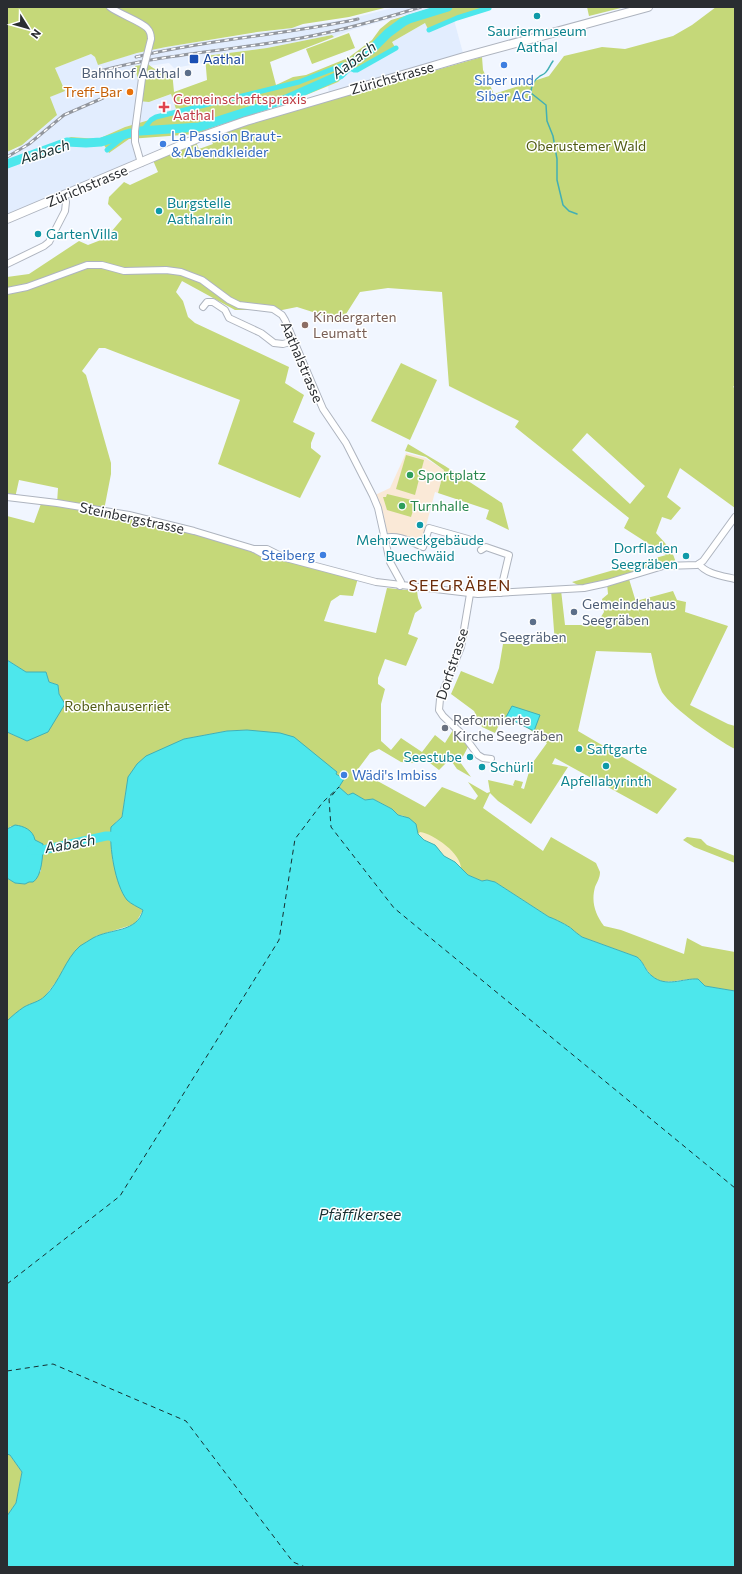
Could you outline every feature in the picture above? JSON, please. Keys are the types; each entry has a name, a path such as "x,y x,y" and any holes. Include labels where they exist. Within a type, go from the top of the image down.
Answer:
{"main road":[{"name":"Zürichstrasse","path":"7,219 206,135 275,112 464,57 648,7"}],"street":[{"path":"110,7 144,25 149,31 151,39 143,71 134,131 135,142 141,163"},
{"path":"7,264 44,246 49,242 65,211 66,202 64,195"},
{"name":"Aathalstrasse","path":"7,291 27,286 92,264 124,271 176,271 202,280 229,300 239,305 278,311 285,320 323,409 343,438 373,496 378,508 390,562 401,582 400,586"},
{"path":"202,307 208,302 214,302 225,310 229,318 261,333 274,343 283,344 294,341"},
{"name":"Steinbergstrasse","path":"7,497 57,503 122,514 194,531 254,549 265,555 282,557 367,580 400,586 470,594 584,588 607,583 663,566 699,564"},
{"path":"735,517 703,561 699,564 705,570 735,579"},
{"path":"384,538 392,536 398,537 423,547 429,528 468,539"},
{"path":"482,550 486,547 508,555 500,593"},
{"name":"Dorfstrasse","path":"470,594 461,647 441,696 439,707 443,716 464,736 478,755 491,759"}],"shaded area":[{"path":"396,7 435,7 354,29 334,37 332,35 267,48 205,56 203,63 174,68 169,63 149,66 135,66 140,90 153,101 171,94 177,112 125,127 98,139 71,137 7,161 7,152 18,148 50,97 64,91 55,68 91,54 95,57 98,64 137,53 166,47 349,19"},
{"path":"454,20 463,53 329,94 328,86 338,82 350,70 396,49 392,42 425,23 430,30"},
{"path":"135,138 141,163 7,219 7,168 67,145 104,145 107,150 129,139"},
{"path":"406,453 425,458 444,470 438,493 435,492 426,526 428,528 426,536 423,535 420,543 387,533 383,513 375,495 390,488"}],"green space":[{"path":"7,7 388,7 349,17 303,24 292,28 257,32 166,47 137,53 98,65 95,57 91,54 55,68 65,91 50,97 57,115 22,145 7,152"},
{"path":"435,7 486,7 486,11 454,20 429,31 425,23 392,42 396,49 358,71 350,70 338,82 289,102 196,134 129,139 109,153 104,145 67,145 7,168 7,161 71,137 98,139 125,127 177,112 171,94 149,102 138,101 140,90 135,66 148,64 159,71 172,71 174,92 207,80 205,56 267,48 332,35 334,37 270,62 276,85 293,77 306,75 348,58 372,40 380,29 391,20"},
{"path":"587,7 625,7 589,16"},
{"path":"716,7 735,7 735,385 733,387 735,388 735,508 680,468 667,497 681,508 671,520 662,517 656,533 674,556 676,565 629,579 642,622 636,601 673,591 677,600 686,602 685,612 728,626 690,705 735,726 735,749 685,715 668,699 662,692 658,683 651,653 596,651 578,731 677,789 657,814 555,758 552,764 568,767 531,824 498,801 490,793 483,808 543,851 551,837 596,863 600,872 593,898 596,912 604,926 621,930 684,954 687,938 702,946 735,952 735,991 705,986 695,980 670,982 654,978 637,957 582,937 561,922 549,917 495,882 482,881 468,875 455,862 421,837 404,816 398,815 392,809 373,799 365,800 358,796 346,794 339,787 335,774 337,772 247,730 227,731 184,739 126,790 122,817 116,822 110,836 113,862 122,892 136,906 143,910 135,924 96,936 70,960 59,978 45,996 39,1001 24,1007 7,1021 7,878 15,883 25,884 41,871 40,864 43,850 11,826 7,829 7,732 27,741 65,704 59,694 58,685 49,682 46,672 26,672 7,660 7,516 34,523 42,501 57,503 58,488 19,480 15,498 7,497 7,277 29,274 79,241 88,245 106,238 122,219 108,204 109,197 124,182 130,185 158,172 152,158 195,140 199,149 213,144 210,137 275,116 482,57 483,70 494,94 549,76 564,56 602,47 625,49 673,36 692,25","holes":["182,281 235,310 247,310 249,307 277,311 297,307 319,314 336,323 346,314 360,292 388,288 442,292 449,386 519,421 515,427 629,518 624,528 666,555 572,582 584,588 607,583 608,594 602,599 604,612 596,625 565,625 561,590 551,590 555,644 503,644 499,668 493,684 461,671 451,694 474,711 482,727 495,733 503,717 520,722 547,743 531,765 524,789 521,788 523,782 515,780 514,786 488,780 490,792 487,793 468,782 478,796 475,800 442,787 425,807 372,778 375,774 355,773 370,753 379,749 401,762 415,763 421,756 439,770 450,759 457,769 471,777 460,762 470,743 453,730 445,743 435,735 422,752 401,738 391,750 381,741 381,704 385,689 378,684 378,678 385,659 406,666 418,638 408,634 415,613 422,608 417,591 387,588 376,633 324,621 331,601 340,595 353,596 358,578 264,549 104,510 111,474 111,463 86,375 82,371 99,348 105,348 240,400 218,464 300,498 321,456 311,448 311,443 315,433 293,422 304,395 285,383 289,367 195,323 188,317 183,301 176,292","587,433 645,486 630,504 572,450"]},
{"path":"349,33 355,48 312,64 306,49"},
{"path":"401,363 437,380 410,440 371,421"},
{"path":"408,444 502,503 509,530 486,519 489,510 438,493 444,470 426,457 405,451"},
{"name":"Sportplatz","path":"406,455 424,460 415,495 396,489"},
{"name":"Turnhalle","path":"387,494 416,501 411,517 387,510 383,497 386,497"},
{"path":"687,837 701,839 707,845 735,856 735,863 694,847 683,840"},
{"path":"7,1454 10,1455 22,1472 16,1503 7,1516"}],"sand":[{"path":"420,832 439,841 452,851 460,863 461,869 444,856 437,847 424,840 418,834"}],"water":[{"path":"7,660 26,672 46,672 49,682 58,685 59,694 65,704 48,732 27,741 7,732"},
{"path":"512,706 540,715 534,731 506,717"},
{"name":"Pfäffikersee","path":"247,730 280,733 294,737 337,772 336,774 344,779 339,787 348,795 353,793 365,800 373,799 392,809 398,815 409,818 416,824 418,834 424,840 435,845 444,856 455,862 468,875 482,881 487,880 495,882 549,917 568,926 582,937 637,957 648,972 657,980 675,982 698,979 705,986 735,991 735,1567 7,1567 7,1516 16,1503 22,1472 10,1455 7,1454 7,1021 24,1007 45,996 55,984 70,957 80,946 100,935 129,926 135,923 140,917 143,910 127,900 119,885 111,844 111,827 122,817 128,777 137,764 146,756 184,739 227,731"},
{"path":"15,825 28,829 35,840 43,844 43,853 38,875 33,882 25,884 15,883 7,878 7,829"}],"waterway":[{"name":"Aabach","path":"140,131 199,127 286,99 340,75 355,61 372,49 388,33 403,22 448,7"},
{"path":"429,30 457,18 489,8"},
{"path":"143,130 151,120 156,117 299,82 343,65 357,70 396,48"},
{"path":"553,61 546,73 535,81 532,86 531,93 546,105 547,121 553,136 557,159 557,180 563,205 569,211 577,214"},
{"name":"Aabach","path":"7,164 67,142 101,142 130,133"},
{"path":"107,150 127,134"},
{"name":"Aabach","path":"31,850 43,850 106,836 110,836 120,841"}],"ferry route":[{"path":"7,1284 120,1196 279,940 295,839 323,802 339,787 329,799 331,827 394,908 735,1188"},
{"path":"7,1371 53,1364 186,1421 293,1562 305,1567"}],"railway":[{"path":"100,71 168,57 260,45 318,35 421,7"},
{"path":"136,57 191,46 358,19"},
{"path":"7,157 29,144 64,115 103,98"}],"place":[{"name":"Sauriermuseum Aathal","path":"537,16"},
{"name":"Aathal","path":"194,59"},
{"name":"Siber und Siber AG","path":"504,65"},
{"name":"Bahnhof Aathal","path":"188,73"},
{"name":"Treff-Bar","path":"130,92"},
{"name":"Gemeinschaftspraxis Aathal","path":"164,107"},
{"name":"La Passion Braut- & Abendkleider","path":"163,144"},
{"name":"Burgstelle Aathalrain","path":"159,211"},
{"name":"GartenVilla","path":"38,234"},
{"name":"Kindergarten Leumatt","path":"305,325"},
{"name":"Sportplatz","path":"410,475"},
{"name":"Turnhalle","path":"402,506"},
{"name":"Mehrzweckgebäude Buechwäid","path":"420,525"},
{"name":"Steiberg","path":"323,555"},
{"name":"Dorfladen Seegräben","path":"686,556"},
{"name":"Gemeindehaus Seegräben","path":"574,612"},
{"name":"Seegräben","path":"533,622"},
{"name":"Reformierte Kirche Seegräben","path":"445,728"},
{"name":"Saftgarte","path":"579,749"},
{"name":"Seestube","path":"470,757"},
{"name":"Apfellabyrinth","path":"606,766"},
{"name":"Schürli","path":"482,767"},
{"name":"Wädi's Imbiss","path":"344,775"}],"district":[{"name":"SEEGRÄBEN","path":"460,585"}],"park label":[{"name":"Oberustemer Wald","path":"586,146"},
{"name":"Robenhauserriet","path":"117,706"}]}
